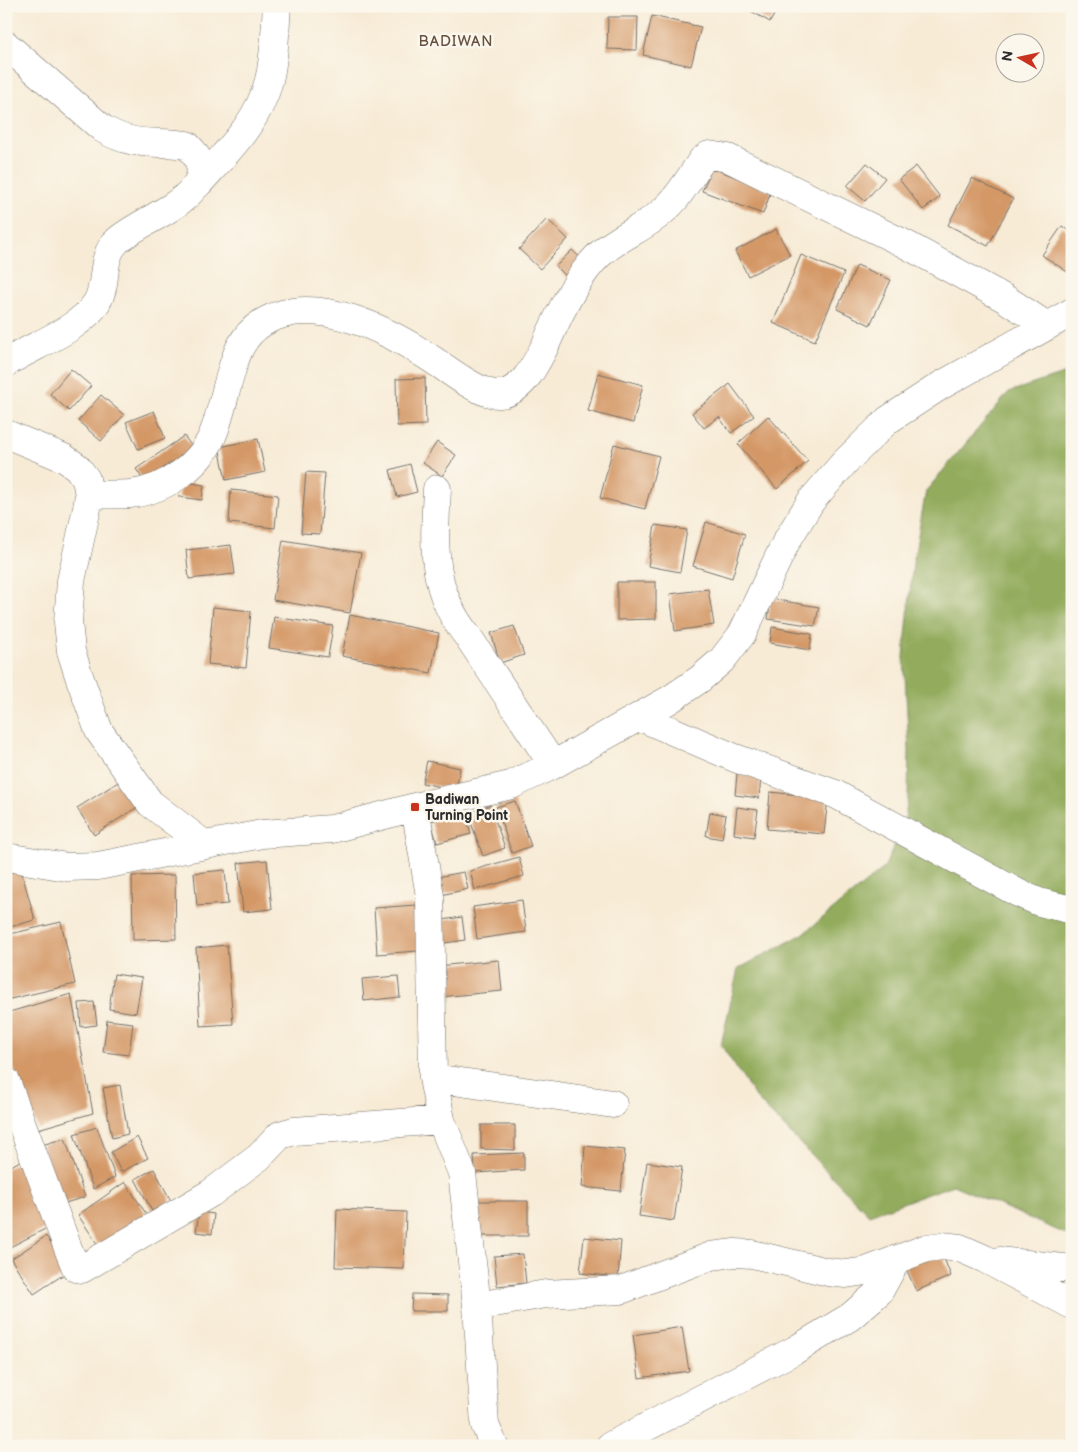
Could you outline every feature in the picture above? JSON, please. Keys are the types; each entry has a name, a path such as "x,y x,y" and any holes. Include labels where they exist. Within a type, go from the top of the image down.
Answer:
{"street":[{"path":"6,363 67,329 90,311 101,292 110,248 127,233 186,198 243,133 258,110 269,80 276,6"},
{"path":"6,44 103,129 120,138 139,143 187,145 193,150 199,166 198,184"},
{"path":"88,495 132,494 153,488 186,471 204,452 214,431 236,352 246,336 262,323 283,313 302,310 351,319 410,344 483,390 500,394 512,390 531,370 561,310 594,261 610,247 663,212 702,160 709,156 728,158 905,244 1004,298 1047,326"},
{"path":"6,857 67,867 98,866 262,834 332,829 415,807 511,785 553,765 640,717 700,679 722,660 742,634 786,542 811,501 844,463 888,420 940,386 1072,312"},
{"path":"6,434 64,458 78,467 86,480 88,495 71,581 68,622 71,651 79,676 99,731 150,803 205,845"},
{"path":"436,489 435,540 439,587 456,622 469,638 553,765"},
{"path":"640,717 735,758 834,794 1018,893 1039,902 1072,910"},
{"path":"415,807 430,896 433,1078 441,1120 462,1173 477,1306 485,1425 494,1446"},
{"path":"433,1078 613,1104"},
{"path":"6,1081 69,1251 76,1268 82,1269 211,1193 259,1157 280,1135 294,1131 441,1120"},
{"path":"477,1306 546,1294 621,1290 712,1256 735,1253 752,1254 828,1272 846,1274 866,1271 927,1248 942,1246 960,1248 985,1259 1072,1305"},
{"path":"610,1446 794,1350 850,1317 879,1292 896,1259"},
{"path":"985,1259 1072,1269"}],"green space":[{"path":"1072,371 1072,1232 1068,1235 953,1185 869,1215 756,1098 721,1045 738,969 803,934 884,868 904,825 908,797 909,751 904,657 913,563 926,491 1009,392"}],"building":[{"path":"751,6 775,6 778,8 770,22 749,10"},
{"path":"652,16 701,27 691,66 643,55"},
{"path":"608,17 638,17 637,50 607,49"},
{"path":"867,163 885,178 865,201 847,186"},
{"path":"916,166 940,197 923,210 899,179"},
{"path":"712,168 771,191 763,214 702,191"},
{"path":"972,178 1013,199 988,246 948,225"},
{"path":"547,219 568,239 540,269 519,249"},
{"path":"1062,226 1072,233 1072,275 1042,255"},
{"path":"776,229 790,255 748,276 735,251"},
{"path":"572,250 589,266 572,282 556,266"},
{"path":"801,255 844,273 815,341 773,323"},
{"path":"857,265 891,280 870,325 837,309"},
{"path":"71,369 91,386 69,411 50,394"},
{"path":"598,373 643,385 633,423 588,411"},
{"path":"425,378 426,425 397,426 396,379"},
{"path":"730,384 754,416 731,433 719,417 704,428 692,413"},
{"path":"101,395 124,415 101,441 78,421"},
{"path":"154,411 165,438 138,449 126,422"},
{"path":"768,416 808,461 777,489 738,444"},
{"path":"184,436 193,448 144,481 136,469"},
{"path":"258,439 265,472 226,480 219,447"},
{"path":"437,442 456,455 442,476 423,463"},
{"path":"614,444 659,456 645,509 600,498"},
{"path":"410,464 417,492 397,497 390,470"},
{"path":"306,472 325,473 320,534 301,533"},
{"path":"181,481 204,485 202,500 179,497"},
{"path":"231,490 278,495 275,528 229,523"},
{"path":"706,522 745,534 732,578 693,566"},
{"path":"655,525 687,530 680,572 648,566"},
{"path":"283,540 361,553 350,613 273,600"},
{"path":"231,545 235,574 189,579 186,550"},
{"path":"617,582 656,582 656,619 617,620"},
{"path":"708,589 714,625 675,631 670,594"},
{"path":"771,599 819,607 815,626 768,619"},
{"path":"213,607 251,611 246,668 208,664"},
{"path":"350,615 439,633 431,673 342,656"},
{"path":"274,617 333,626 328,657 269,648"},
{"path":"514,626 524,655 500,663 491,633"},
{"path":"772,627 812,634 810,650 770,643"},
{"path":"427,761 460,768 456,790 422,783"},
{"path":"737,774 761,777 759,798 735,795"},
{"path":"123,779 139,806 94,835 77,808"},
{"path":"770,792 828,798 824,834 767,829"},
{"path":"515,801 531,846 512,853 496,807"},
{"path":"490,805 505,848 483,856 468,814"},
{"path":"737,807 758,810 754,837 734,834"},
{"path":"465,812 471,834 437,843 431,821"},
{"path":"710,812 726,815 722,839 706,836"},
{"path":"519,857 524,876 475,890 470,871"},
{"path":"267,860 272,909 243,912 238,863"},
{"path":"21,870 35,920 6,928 6,874"},
{"path":"225,870 228,904 197,906 194,873"},
{"path":"464,872 468,889 441,895 437,877"},
{"path":"175,875 176,939 133,940 132,876"},
{"path":"522,900 526,932 477,939 473,907"},
{"path":"416,905 418,951 377,954 374,908"},
{"path":"462,917 465,940 445,943 442,920"},
{"path":"61,922 75,984 6,1000 6,935"},
{"path":"227,945 233,1024 200,1026 196,948"},
{"path":"499,960 502,991 440,997 437,966"},
{"path":"114,974 142,978 136,1013 109,1009"},
{"path":"398,976 400,997 364,1001 362,979"},
{"path":"71,994 93,1113 38,1129 6,1049 6,1013"},
{"path":"94,1002 97,1025 81,1027 79,1003"},
{"path":"107,1020 133,1023 129,1055 103,1052"},
{"path":"120,1085 128,1134 112,1138 103,1088"},
{"path":"481,1125 515,1125 515,1150 481,1149"},
{"path":"97,1127 115,1177 93,1189 74,1134"},
{"path":"137,1137 148,1158 121,1172 111,1152"},
{"path":"65,1138 85,1197 62,1204 42,1145"},
{"path":"585,1146 625,1150 621,1191 582,1187"},
{"path":"524,1153 524,1170 475,1173 474,1155"},
{"path":"20,1161 51,1226 10,1247 6,1240 6,1169"},
{"path":"647,1162 682,1167 674,1221 639,1216"},
{"path":"154,1169 171,1201 152,1211 135,1179"},
{"path":"125,1182 147,1215 100,1248 78,1215"},
{"path":"477,1201 528,1201 528,1236 477,1236"},
{"path":"337,1209 406,1212 404,1269 335,1267"},
{"path":"199,1212 214,1214 212,1234 196,1232"},
{"path":"46,1236 69,1271 34,1294 11,1259"},
{"path":"584,1237 621,1241 618,1277 580,1273"},
{"path":"941,1251 951,1276 916,1291 905,1266"},
{"path":"523,1254 526,1283 497,1286 494,1256"},
{"path":"412,1294 448,1295 448,1311 411,1311"},
{"path":"682,1327 689,1371 639,1378 633,1335"}],"place":[{"name":"Badiwan Turning Point","path":"415,807"}],"district":[{"name":"BADIWAN","path":"456,41"}]}
